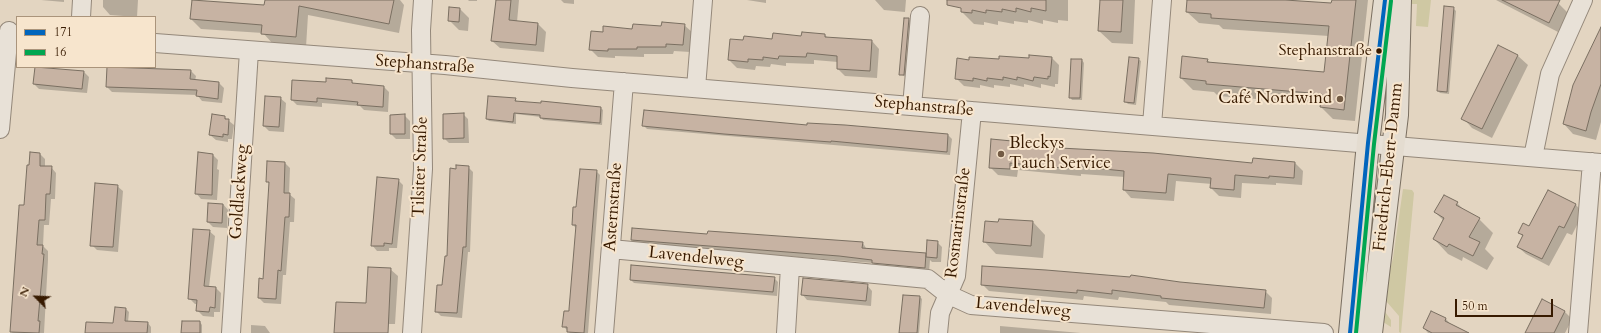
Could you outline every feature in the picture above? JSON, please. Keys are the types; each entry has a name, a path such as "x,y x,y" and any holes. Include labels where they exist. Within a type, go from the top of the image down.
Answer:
{"main road":[{"name":"Friedrich-Ebert-Damm","path":"1350,333 1368,143 1385,0"},
{"name":"Friedrich-Ebert-Damm","path":"1371,333 1394,146 1397,107 1400,0"}],"street":[{"path":"81,16 82,0"},
{"name":"Tilsiter Straße","path":"412,333 424,169 421,30 423,0"},
{"path":"696,88 703,0"},
{"path":"1152,125 1162,0"},
{"path":"1533,157 1550,74 1583,0"},
{"path":"912,106 920,16"},
{"path":"0,129 9,31"},
{"name":"Stephanstraße","path":"156,43 1597,162"},
{"name":"Goldlackweg","path":"231,333 249,51"},
{"name":"Asternstraße","path":"604,333 624,82"},
{"name":"Rosmarinstraße","path":"938,333 940,313 956,276 972,111"},
{"path":"1578,333 1597,162"},
{"name":"Lavendelweg","path":"611,250 928,279 947,294 971,304 1324,333"},
{"path":"786,333 790,267"}],"shaded area":[{"path":"1410,0 1431,0 1428,27 1416,26 1417,4 1411,4"},
{"path":"1403,189 1412,190 1414,193 1401,333 1399,332 1399,316 1386,301 1384,294 1393,258"},
{"path":"1383,309 1391,320 1391,327 1383,322"}],"building":[{"path":"192,0 264,5 265,0 394,0 389,24 299,6 296,37 261,34 262,25 190,19"},
{"path":"496,0 511,0 509,20 538,23 536,45 491,41"},
{"path":"947,0 1046,0 1046,11 1031,8 1031,12 1016,8 1016,12 1002,9 1002,12 986,10 986,13 972,10 972,13 961,12 961,8 947,5"},
{"path":"1100,0 1123,0 1121,32 1098,31"},
{"path":"1187,0 1285,0 1331,3 1332,0 1356,0 1344,110 1320,107 1322,94 1206,84 1206,81 1180,78 1182,56 1208,59 1207,62 1324,72 1329,26 1211,18 1211,14 1186,12"},
{"path":"1502,0 1560,0 1549,23"},
{"path":"1444,6 1454,7 1447,92 1437,91"},
{"path":"449,7 460,8 459,22 448,21"},
{"path":"904,18 909,18 904,75 899,75"},
{"path":"662,22 685,24 683,45 666,44 666,47 608,49 608,51 589,50 591,31 603,32 603,26 632,29 633,24 661,26"},
{"path":"1601,27 1601,84 1586,131 1563,124 1573,85"},
{"path":"802,32 825,34 825,37 872,40 870,71 837,69 837,56 807,53 806,57 779,56 778,59 763,57 763,60 748,59 748,62 728,60 730,39 743,40 744,36 772,39 773,33 801,36"},
{"path":"1498,45 1518,55 1482,129 1461,119"},
{"path":"1029,55 1052,57 1050,77 1048,76 1048,79 1034,77 1033,81 1017,77 1017,80 1003,77 1003,80 987,78 987,81 973,78 973,81 955,79 957,58 969,60 969,57 999,59 999,56 1029,58"},
{"path":"1129,57 1139,58 1134,103 1124,102"},
{"path":"1071,59 1082,59 1080,98 1069,98"},
{"path":"35,68 84,71 82,89 33,84"},
{"path":"107,68 191,70 190,79 219,82 218,99 196,96 197,90 106,87"},
{"path":"326,78 352,80 352,83 384,86 383,107 357,105 358,102 317,98 317,102 291,100 292,80 326,82"},
{"path":"265,96 281,97 279,127 263,126"},
{"path":"488,96 516,98 515,101 541,103 541,101 601,107 600,123 540,118 540,115 514,113 513,122 486,119"},
{"path":"644,110 807,125 807,123 845,125 948,134 947,152 642,126"},
{"path":"464,113 464,138 443,139 443,114"},
{"path":"212,114 225,116 225,119 229,119 228,135 223,134 223,137 209,135"},
{"path":"405,114 405,134 390,134 390,115"},
{"path":"991,139 1012,141 1012,145 1060,149 1153,153 1252,163 1253,158 1295,162 1294,178 1269,176 1269,178 1235,175 1234,190 1210,188 1211,178 1168,174 1166,193 1123,190 1124,171 1074,166 1074,169 1010,163 1010,169 989,168"},
{"path":"30,152 40,153 40,166 52,166 50,194 46,194 45,220 39,220 37,245 43,245 42,254 44,254 38,321 40,321 39,333 10,332 19,205 24,205 27,165 29,165"},
{"path":"198,152 213,154 212,195 195,194"},
{"path":"267,161 285,162 284,193 290,193 289,217 285,217 281,271 278,270 276,299 258,298 259,278 263,279 269,182 266,182"},
{"path":"456,165 469,166 466,247 463,247 457,313 435,312 437,285 442,285 445,256 447,256 450,168 456,169"},
{"path":"580,169 597,170 584,333 567,332 567,327 562,327 564,311 569,311 576,225 572,225 573,207 576,207"},
{"path":"377,177 399,179 392,244 384,243 384,246 371,246"},
{"path":"95,183 118,185 113,247 90,246"},
{"path":"1548,190 1576,204 1564,228 1559,226 1542,259 1517,247 1523,235 1518,233 1523,223 1529,226"},
{"path":"1444,195 1458,202 1456,205 1480,218 1469,237 1480,242 1473,256 1449,244 1447,247 1433,239 1444,218 1434,212"},
{"path":"208,203 223,204 222,223 207,222"},
{"path":"999,219 1033,221 1031,246 983,242 985,221 998,222"},
{"path":"632,228 707,234 708,231 863,242 862,248 926,253 925,268 872,263 872,260 839,256 631,240"},
{"path":"193,229 210,230 204,286 216,287 215,308 210,307 209,312 196,311 197,300 188,299"},
{"path":"927,240 938,241 937,258 926,257"},
{"path":"631,265 775,277 773,292 630,280"},
{"path":"982,266 1130,277 1131,275 1180,282 1266,290 1264,308 1161,298 1161,296 1112,290 1112,294 1077,290 1077,293 981,285"},
{"path":"368,267 391,268 388,333 334,333 336,302 366,303"},
{"path":"803,278 868,284 866,301 801,295"},
{"path":"903,295 920,296 917,333 899,333"},
{"path":"1542,299 1565,311 1554,333 1525,333"},
{"path":"115,307 126,308 125,321 148,322 147,333 85,333 86,322 113,323"},
{"path":"1431,311 1446,318 1445,321 1469,333 1432,333 1423,328"},
{"path":"182,321 200,321 200,333 181,333"}],"transit line":[{"name":"171","path":"1350,333 1368,143 1385,0"},
{"name":"16","path":"1356,333 1374,144 1391,1"}],"place":[{"name":"Stephanstraße","path":"1379,51"},
{"name":"Café Nordwind","path":"1340,99"},
{"name":"Bleckys Tauch Service","path":"1001,154"}]}
